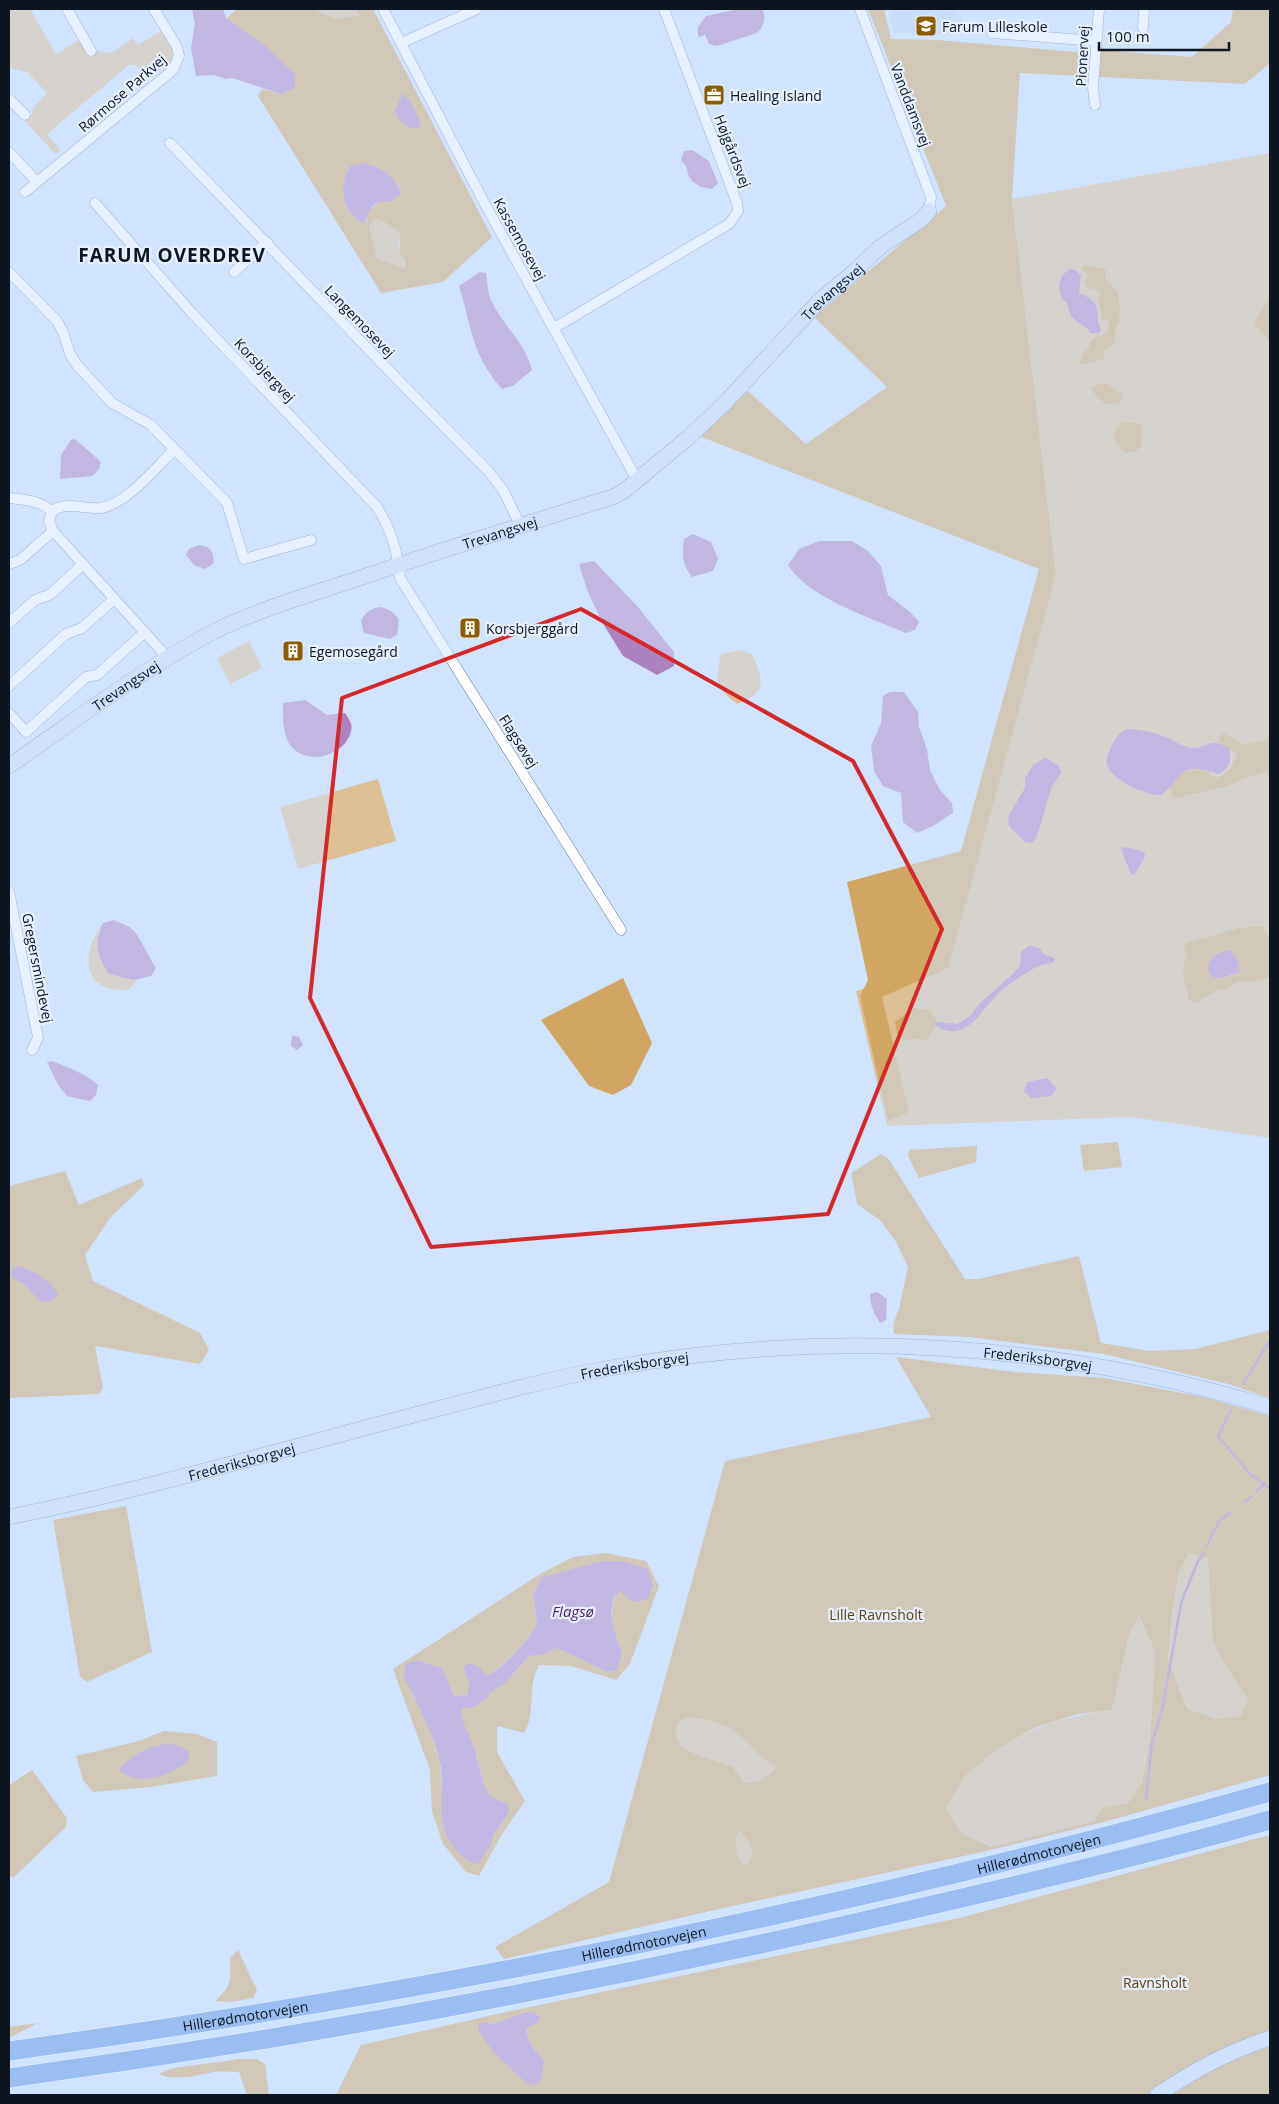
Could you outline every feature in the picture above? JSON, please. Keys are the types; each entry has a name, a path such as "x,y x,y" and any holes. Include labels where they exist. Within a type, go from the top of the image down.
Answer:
{"highway":[{"name":"Hillerødmotorvejen","path":"9,2051 355,1996 678,1935 1010,1860 1270,1792"},
{"name":"Hillerødmotorvejen","path":"9,2078 388,2018 682,1962 1013,1886 1270,1820"}],"street":[{"path":"67,9 91,50"},
{"name":"Rørmose Parkvej","path":"25,192 173,70 179,56 177,47 154,9"},
{"name":"Kassemosevej","path":"383,9 486,206 637,480"},
{"path":"401,43 476,9"},
{"name":"Højgårdsvej","path":"554,328 729,224 738,211 737,203 664,9"},
{"name":"Vanddamsvej","path":"860,9 931,197 929,211"},
{"name":"Pionervej","path":"1095,105 1093,88 1099,9"},
{"path":"1143,28 1144,9"},
{"path":"992,33 1096,41"},
{"path":"9,99 25,114"},
{"name":"Langemosevej","path":"170,142 490,473 503,490 520,525"},
{"path":"9,152 38,182"},
{"name":"Korsbjergvej","path":"95,203 191,312 377,507 390,530 399,564"},
{"name":"Trevangsvej","path":"9,766 168,657 216,631 264,610 399,564 613,497 624,491 726,402 820,300 880,247 921,220 929,211"},
{"path":"234,272 266,242"},
{"path":"9,272 57,321 63,332 70,354 77,365 112,403 152,425 227,503 244,559 311,540"},
{"path":"168,657 53,531 49,521 52,512 61,506 103,508 120,501 174,450"},
{"path":"9,498 34,501 47,506 52,512"},
{"path":"9,564 20,560 53,531"},
{"path":"9,623 35,600 51,594 83,564"},
{"name":"Flagsøvej","path":"399,564 400,578 621,930"},
{"path":"9,686 66,634 82,628 114,599"},
{"path":"9,713 26,732 86,677 97,675 145,632"},
{"name":"Gregersmindevej","path":"9,891 38,1038 32,1050"},
{"name":"Frederiksborgvej","path":"9,1517 138,1487 520,1387 606,1369 680,1357 774,1348 861,1346 936,1348 1055,1359 1134,1372 1228,1394 1270,1407"},
{"path":"1157,2095 1196,2069 1234,2050 1270,2038"}],"highlighted area":[{"path":"581,609 853,761 942,929 828,1214 431,1247 310,998 342,698"}],"shaded area":[{"path":"9,9 30,9 56,54 79,40 90,57 98,51 111,53 133,38 138,45 161,31 172,49 173,61 164,71 160,67 147,78 135,65 129,65 47,134 61,151 55,154 25,121 33,113 31,110 47,93 27,72 12,69 9,65"},
{"path":"312,9 355,9 360,15 336,19"},
{"name":"Farum Lilleskole","path":"888,9 952,9 963,18 955,35 894,33"},
{"path":"1270,153 1270,1138 1131,1117 887,1126 856,991 942,962 969,851 1056,575 1012,199"},
{"path":"374,219 380,219 399,232 398,244 406,269 377,259 369,225"},
{"path":"249,641 262,668 230,684 217,658"},
{"path":"741,650 752,654 759,671 761,685 754,695 737,704 721,688 718,682 718,670 721,654"},
{"path":"378,779 396,841 298,869 280,807"},
{"path":"103,923 98,935 134,980 138,979 126,990 111,989 101,985 90,972 90,949 95,935"},
{"path":"1189,1553 1208,1557 1223,1661 1248,1700 1242,1716 1215,1719 1187,1708 1168,1660 1171,1621 1179,1572"},
{"path":"1139,1614 1155,1651 1150,1741 1142,1783 1128,1803 1103,1808 1094,1821 993,1847 962,1834 945,1808 957,1786 981,1761 1015,1738 1033,1730 1071,1717 1112,1710 1129,1635"},
{"path":"688,1717 715,1720 738,1733 775,1765 774,1771 759,1781 744,1783 733,1767 695,1754 680,1745 674,1733 679,1721"},
{"path":"739,1830 749,1843 753,1854 747,1865 742,1864 737,1852 736,1839"}],"green space":[{"path":"237,9 312,9 336,19 360,15 355,9 373,9 492,237 443,282 381,293 258,96 262,89 281,94 226,18","holes":["350,166 398,184 402,192 390,202 380,200 370,210 364,224 351,212 344,198 344,183","374,219 380,219 399,232 400,254 404,259 406,269 377,259 369,225"]},
{"path":"868,9 884,9 891,39 937,40 1076,52 1086,49 1192,57 1231,22 1233,9 1270,9 1270,63 1245,84 1020,73 1012,199 1056,575 948,968 882,997 909,1112 888,1121 860,996 868,980 847,882 961,851 1039,569 699,436 748,391 806,444 887,387 814,317 946,206"},
{"path":"1085,264 1090,267 1104,268 1106,272 1105,278 1117,291 1120,306 1119,324 1115,328 1115,341 1104,349 1104,359 1083,364 1080,363 1083,353 1089,348 1091,340 1107,333 1109,327 1109,319 1101,320 1098,300 1101,294 1095,288 1089,290 1084,282 1089,275 1081,269"},
{"path":"1270,294 1270,340 1254,325"},
{"path":"1106,383 1123,395 1121,402 1107,404 1100,400 1091,389 1098,384"},
{"path":"1123,422 1139,423 1142,425 1141,446 1135,452 1125,453 1113,438 1117,428"},
{"path":"1222,734 1244,745 1270,739 1270,771 1243,779 1228,786 1172,799 1171,788 1169,787 1185,772 1190,770 1208,771 1210,775 1217,778 1230,769 1237,754 1219,742 1219,737"},
{"path":"1263,926 1270,942 1270,977 1259,981 1237,982 1223,991 1220,989 1195,1003 1188,999 1183,973 1187,955 1184,947 1187,943 1239,928","holes":["1227,950 1231,952 1236,960 1236,974 1222,978 1210,974 1209,971 1217,953"]},
{"path":"623,978 652,1043 631,1085 613,1095 589,1086 541,1020"},
{"path":"914,1008 920,1010 928,1009 935,1017 936,1026 927,1040 904,1041 897,1033 895,1022"},
{"path":"1118,1142 1122,1167 1084,1171 1080,1145"},
{"path":"977,1146 976,1162 919,1178 908,1156 909,1150"},
{"path":"881,1154 888,1158 965,1279 978,1279 1079,1256 1101,1343 1149,1351 1195,1349 1270,1330 1270,1398 1228,1384 1104,1354 969,1337 894,1334 893,1324 899,1309 908,1267 896,1242 880,1220 857,1204 851,1173"},
{"path":"65,1171 79,1205 142,1178 144,1185 110,1218 85,1255 93,1281 200,1333 209,1350 200,1364 95,1346 103,1387 99,1394 9,1398 9,1186"},
{"name":"Lille Ravnsholt","path":"896,1357 1015,1372 1105,1378 1203,1397 1270,1416 1270,1775 1104,1822 982,1852 710,1911 504,1959 495,1947 609,1882 725,1461 931,1417","holes":["1189,1553 1208,1558 1213,1641 1223,1661 1248,1700 1241,1716 1215,1719 1187,1708 1168,1660 1171,1621 1179,1572","1139,1615 1155,1651 1150,1741 1142,1783 1128,1803 1103,1808 1094,1821 992,1847 962,1834 945,1808 965,1776 997,1749 1034,1728 1078,1714 1112,1710 1129,1635","689,1717 708,1720 730,1728 764,1759 775,1765 774,1771 759,1781 744,1783 733,1767 695,1754 680,1745 675,1733 679,1721","739,1830 749,1843 753,1854 747,1865 742,1864 738,1856 736,1839"]},
{"path":"126,1506 152,1652 87,1682 80,1677 53,1520"},
{"path":"606,1553 646,1561 659,1586 630,1664 616,1680 571,1666 539,1665 533,1683 530,1717 524,1733 497,1726 497,1752 525,1801 502,1834 479,1876 466,1872 443,1844 432,1811 430,1770 393,1669 540,1574 573,1557","holes":["653,1585 619,1591 612,1606 612,1622 622,1654 607,1672 557,1648 542,1655 529,1656 504,1684 461,1708 461,1719 475,1750 484,1785 490,1796 509,1813 493,1835 491,1845 442,1790 440,1763 427,1721 412,1694 442,1668 454,1696 467,1695 469,1683 463,1667 487,1676 514,1653 537,1626 533,1595"]},
{"path":"164,1731 197,1734 217,1742 217,1776 151,1787 93,1792 83,1780 76,1756 139,1741"},
{"path":"32,1770 67,1818 66,1827 13,1878 9,1874 9,1785"},
{"name":"Ravnsholt","path":"1270,1835 1270,2095 336,2095 361,2045 506,2012 959,1918","holes":["526,2012 538,2023 526,2030 531,2045 544,2061 527,2084 517,2074 485,2022 492,2024"]},
{"path":"238,1950 257,1990 253,1998 230,2002 215,2001 227,1987 230,1977 230,1958"},
{"path":"38,2023 11,2037 9,2037 9,2027"},
{"path":"240,2059 257,2059 265,2064 269,2095 247,2095 239,2072 217,2072 178,2077 158,2074 173,2068"}],"water":[{"path":"192,9 223,9 226,18 263,44 296,75 294,88 281,94 232,78 226,79 214,75 196,76 191,48 195,23"},
{"path":"739,9 762,9 764,21 757,33 717,46 709,44 705,35 699,37 698,27 706,16"},
{"path":"402,93 411,102 421,123 419,129 404,124 395,112"},
{"path":"692,150 709,161 718,183 712,189 701,187 689,177 686,166 681,160 684,151"},
{"path":"363,163 376,167 386,173 395,181 402,193 390,202 379,202 373,206 364,224 346,206 343,191 350,166"},
{"path":"1070,269 1075,270 1081,275 1079,293 1093,301 1097,308 1101,330 1099,333 1090,333 1089,330 1075,320 1069,311 1068,304 1061,296 1059,291 1060,281 1062,276"},
{"path":"480,272 486,273 491,300 501,318 525,351 532,370 513,386 502,389 478,352 459,286"},
{"path":"75,439 101,462 99,469 93,476 60,479 61,455 71,440"},
{"path":"693,534 711,542 718,559 713,571 692,577 685,563 683,550 684,539"},
{"path":"819,541 852,541 868,551 881,566 888,595 911,613 919,622 915,630 906,633 841,606 797,577 788,565 799,549"},
{"path":"199,545 207,547 213,553 213,564 205,569 194,565 186,555 189,549"},
{"path":"594,561 638,607 674,652 674,666 657,675 623,656 602,622 587,590 579,564"},
{"path":"382,607 391,611 399,619 397,635 390,639 364,633 361,621 367,612"},
{"path":"890,692 904,692 918,712 919,727 927,749 930,770 940,790 952,803 953,813 933,826 917,833 903,822 901,793 883,786 874,771 871,746 881,723 883,696"},
{"path":"305,700 327,715 345,713 348,717 351,731 343,746 336,751 328,755 311,757 302,754 291,746 285,735 283,703"},
{"path":"1127,729 1155,733 1181,745 1194,748 1211,743 1222,744 1229,748 1229,763 1226,769 1219,774 1206,770 1189,769 1161,795 1148,793 1124,782 1111,772 1107,764 1107,756 1116,738"},
{"path":"1045,758 1058,765 1062,772 1051,789 1035,839 1032,843 1025,842 1009,826 1008,816 1025,788 1025,778 1033,765"},
{"path":"1124,847 1140,850 1145,853 1144,859 1134,875 1131,874 1121,850"},
{"path":"114,920 130,928 138,937 156,968 151,976 134,980 109,974 99,955 97,944 103,923"},
{"path":"1030,945 1055,958 1054,962 1034,968 1003,989 974,1021 966,1027 957,1031 947,1031 936,1026 935,1022 957,1024 970,1016 980,1003 1015,972 1020,965 1021,952"},
{"path":"1227,950 1233,953 1237,959 1239,972 1222,978 1212,977 1208,968 1211,960 1222,951"},
{"path":"292,1035 299,1037 303,1045 297,1050 291,1046"},
{"path":"52,1061 88,1077 98,1085 96,1095 90,1101 67,1096 58,1085 47,1062"},
{"path":"1047,1078 1057,1089 1051,1096 1031,1098 1024,1091 1027,1082"},
{"path":"16,1266 28,1269 41,1276 56,1290 58,1295 48,1302 36,1298 25,1285 11,1276 12,1270"},
{"path":"877,1292 887,1299 886,1320 880,1323 870,1298 870,1294"},
{"name":"Flagsø","path":"598,1562 626,1562 648,1569 653,1586 647,1599 633,1602 620,1591 614,1597 611,1611 614,1630 622,1654 617,1670 607,1672 557,1648 542,1655 529,1656 504,1684 489,1693 489,1696 474,1707 461,1708 462,1719 475,1750 484,1785 490,1796 509,1805 509,1813 493,1835 491,1845 478,1864 470,1862 459,1853 445,1833 440,1763 429,1729 403,1675 406,1664 416,1660 442,1668 454,1696 467,1695 469,1683 463,1667 469,1663 479,1667 487,1676 515,1653 537,1626 533,1595 541,1578"},
{"path":"171,1743 190,1751 187,1763 171,1772 144,1779 135,1778 119,1770 136,1754 155,1746"},
{"path":"526,2012 535,2013 540,2017 538,2023 526,2030 531,2045 544,2061 541,2080 535,2085 527,2084 494,2053 478,2030 479,2024 485,2022 492,2024"}],"waterway":[{"path":"1243,1384 1270,1340"},
{"path":"1231,1410 1218,1436 1251,1475 1270,1488"},
{"path":"1257,1491 1265,1484"},
{"path":"1245,1502 1252,1496"},
{"path":"1207,1545 1220,1520 1230,1513"},
{"path":"1146,1799 1152,1744 1163,1706 1181,1603 1198,1561 1204,1553"}],"place":[{"name":"Farum Lilleskole","path":"926,26"},
{"name":"Healing Island","path":"714,95"},
{"name":"Korsbjerggård","path":"470,628"},
{"name":"Egemosegård","path":"293,651"}],"district":[{"name":"FARUM OVERDREV","path":"172,255"}]}
